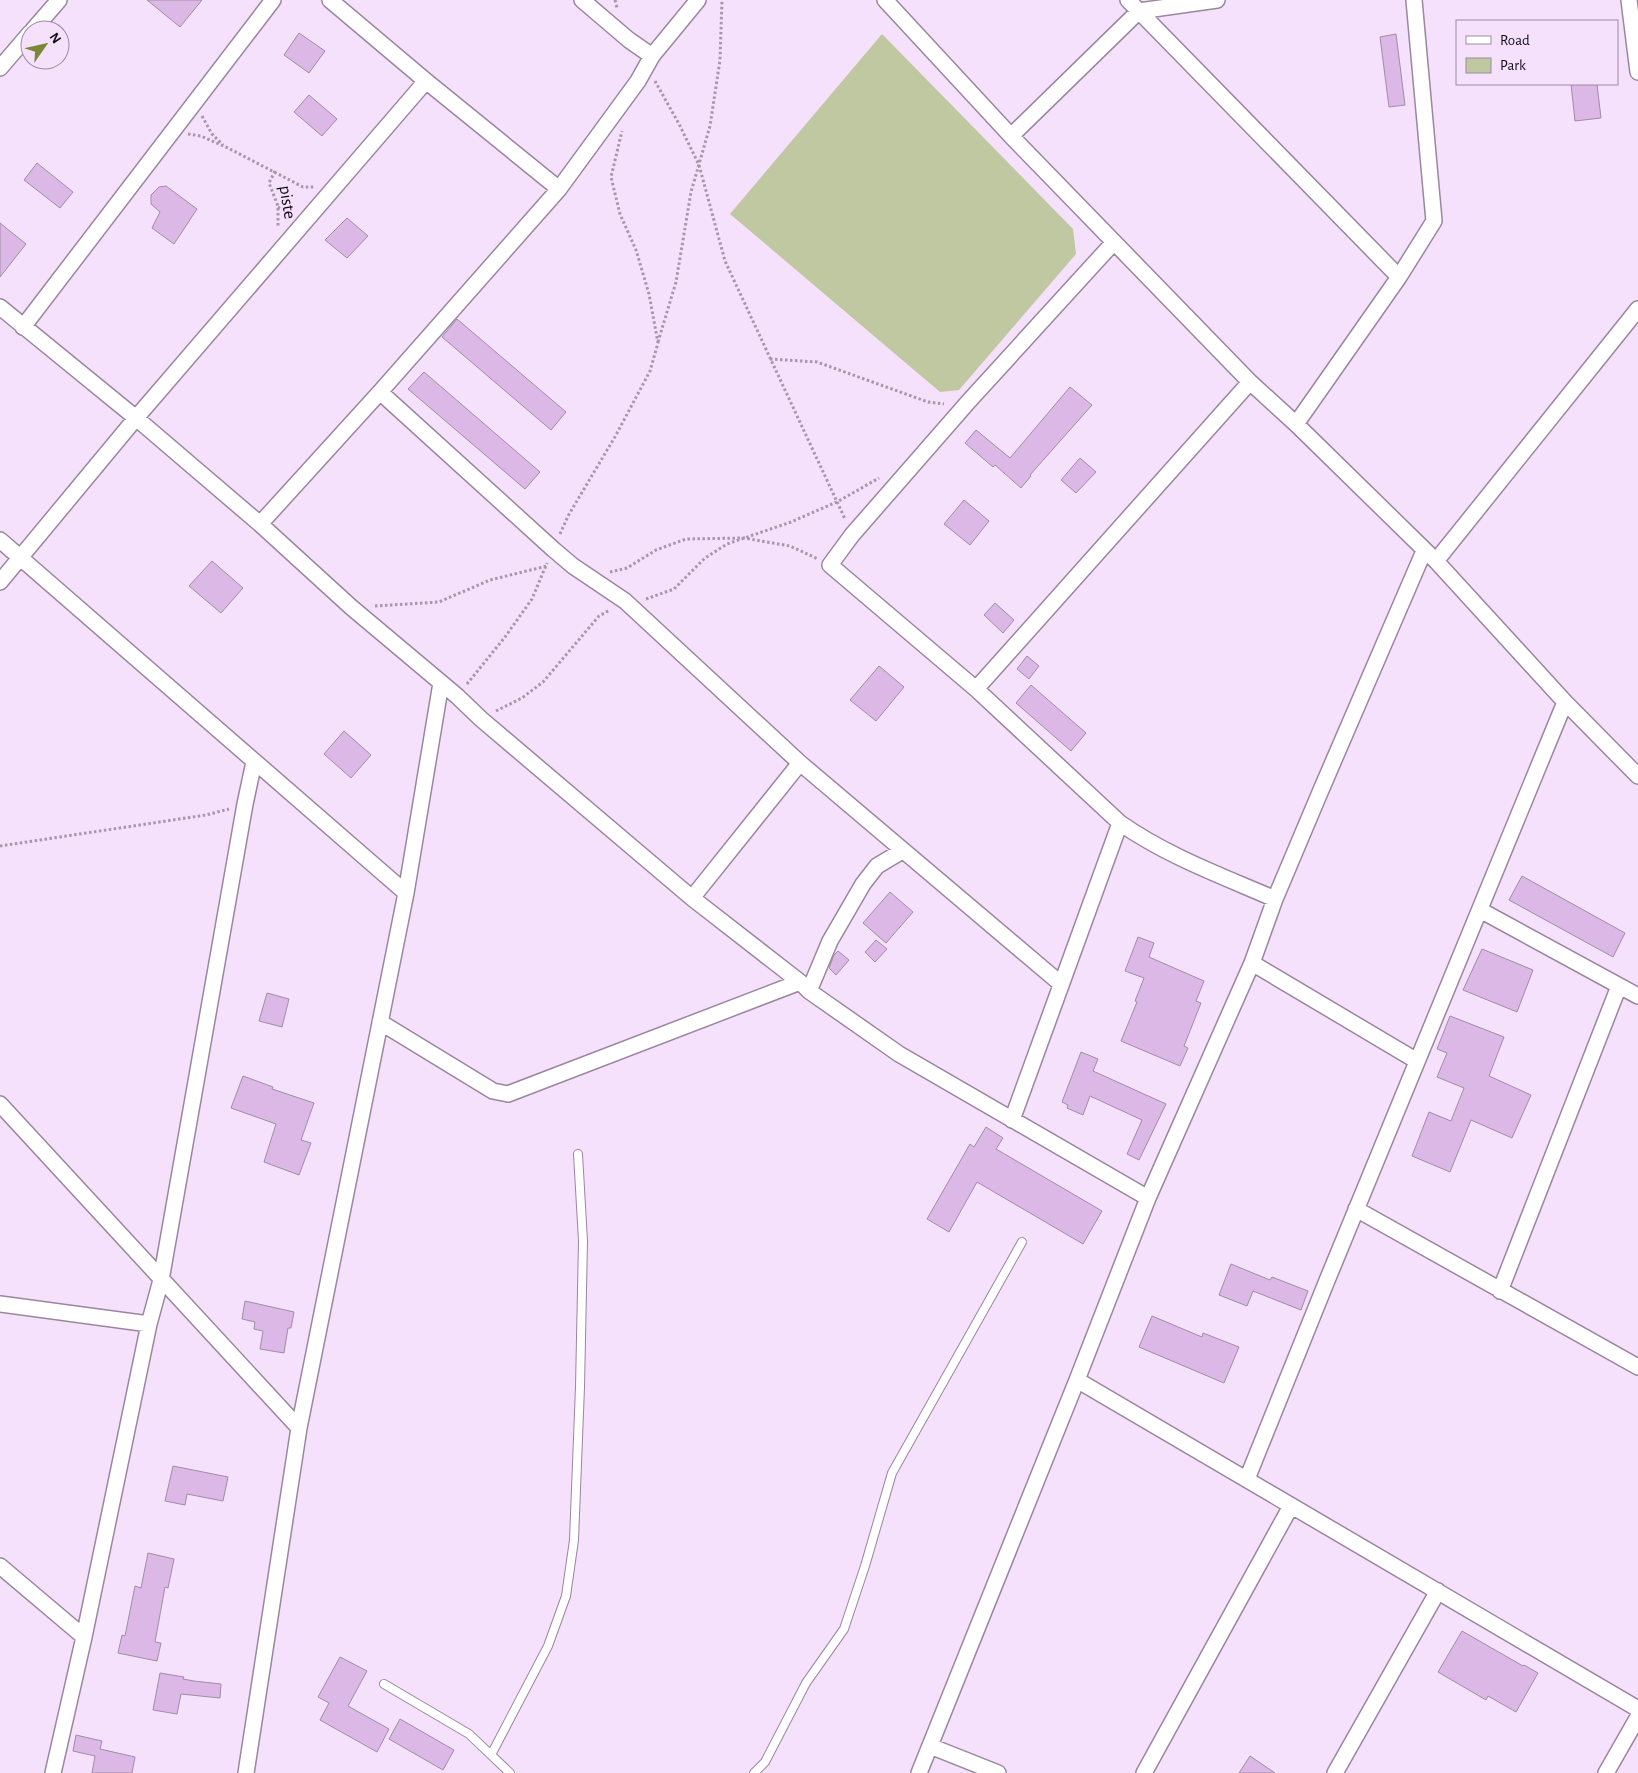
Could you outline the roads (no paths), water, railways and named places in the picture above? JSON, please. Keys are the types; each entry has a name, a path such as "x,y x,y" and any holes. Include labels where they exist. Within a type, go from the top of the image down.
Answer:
{"street":[{"path":"42,20 59,0"},
{"path":"23,328 273,0"},
{"path":"330,0 426,82 559,189"},
{"path":"582,0 629,40 649,62"},
{"path":"260,524 380,392 559,189 649,62 698,0"},
{"path":"885,0 1011,136 1250,382 1296,424 1436,562 1565,702 1638,776"},
{"path":"1128,0 1399,277"},
{"path":"1011,136 1139,11 1217,0"},
{"path":"1296,424 1399,277 1434,221 1414,0"},
{"path":"1629,0 1638,72"},
{"path":"0,68 20,45"},
{"path":"0,582 136,418 426,82"},
{"path":"1114,242 969,401 852,535 830,566 976,689 1120,823 1138,836 1179,858 1275,900"},
{"path":"0,307 23,328 136,418 260,524 351,607 692,898 804,986 899,1054 1148,1198"},
{"path":"1436,562 1638,309"},
{"path":"976,689 1250,382"},
{"path":"380,392 553,549 573,566 625,601 800,763 1061,984"},
{"path":"0,540 406,892"},
{"path":"919,1773 1148,1198 1252,963 1275,900 1424,551"},
{"path":"246,1773 299,1428 406,892 441,683"},
{"path":"1247,1479 1565,702"},
{"path":"53,1773 84,1637 149,1324 162,1280 245,804 254,762"},
{"path":"692,898 800,763"},
{"path":"1012,1120 1120,823"},
{"path":"380,1022 493,1091 508,1094 804,986 863,884 877,866 902,851"},
{"path":"1480,910 1638,996"},
{"path":"1252,963 1417,1061"},
{"path":"1500,1291 1619,986"},
{"path":"0,1104 299,1428"},
{"path":"1356,1209 1638,1367"},
{"path":"0,1304 149,1324"},
{"path":"1077,1380 1638,1709"},
{"path":"1144,1773 1291,1506"},
{"path":"0,1566 84,1637"},
{"path":"1335,1773 1438,1591"},
{"path":"1606,1773 1638,1717"},
{"path":"930,1746 998,1773"}],"lane":[{"path":"491,1755 548,1646 566,1596 574,1540 580,1387 583,1241 578,1154"},
{"path":"754,1773 765,1762 806,1683 844,1628 892,1473 1022,1242"},
{"path":"384,1684 469,1734 510,1773"}]}
